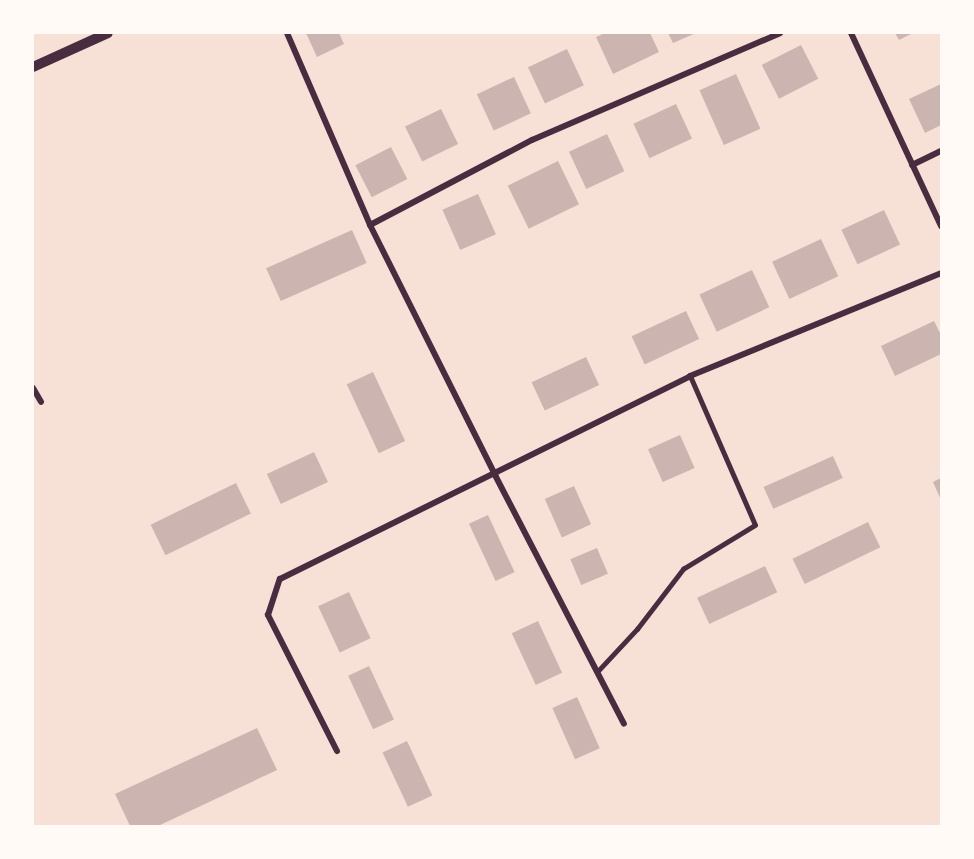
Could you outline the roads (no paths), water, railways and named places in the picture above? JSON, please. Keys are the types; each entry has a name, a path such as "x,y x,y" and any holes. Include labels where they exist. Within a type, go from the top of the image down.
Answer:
{"street":[{"path":"33,67 108,33"},
{"path":"287,33 370,225 495,475 624,724"},
{"path":"370,225 532,140 780,33"},
{"path":"851,33 941,226"},
{"path":"912,165 941,151"},
{"path":"337,751 268,615 280,579 495,475 690,376 941,273"},
{"path":"33,388 41,402"}],"lane":[{"path":"597,672 638,629 683,569 755,525 690,376"}]}
